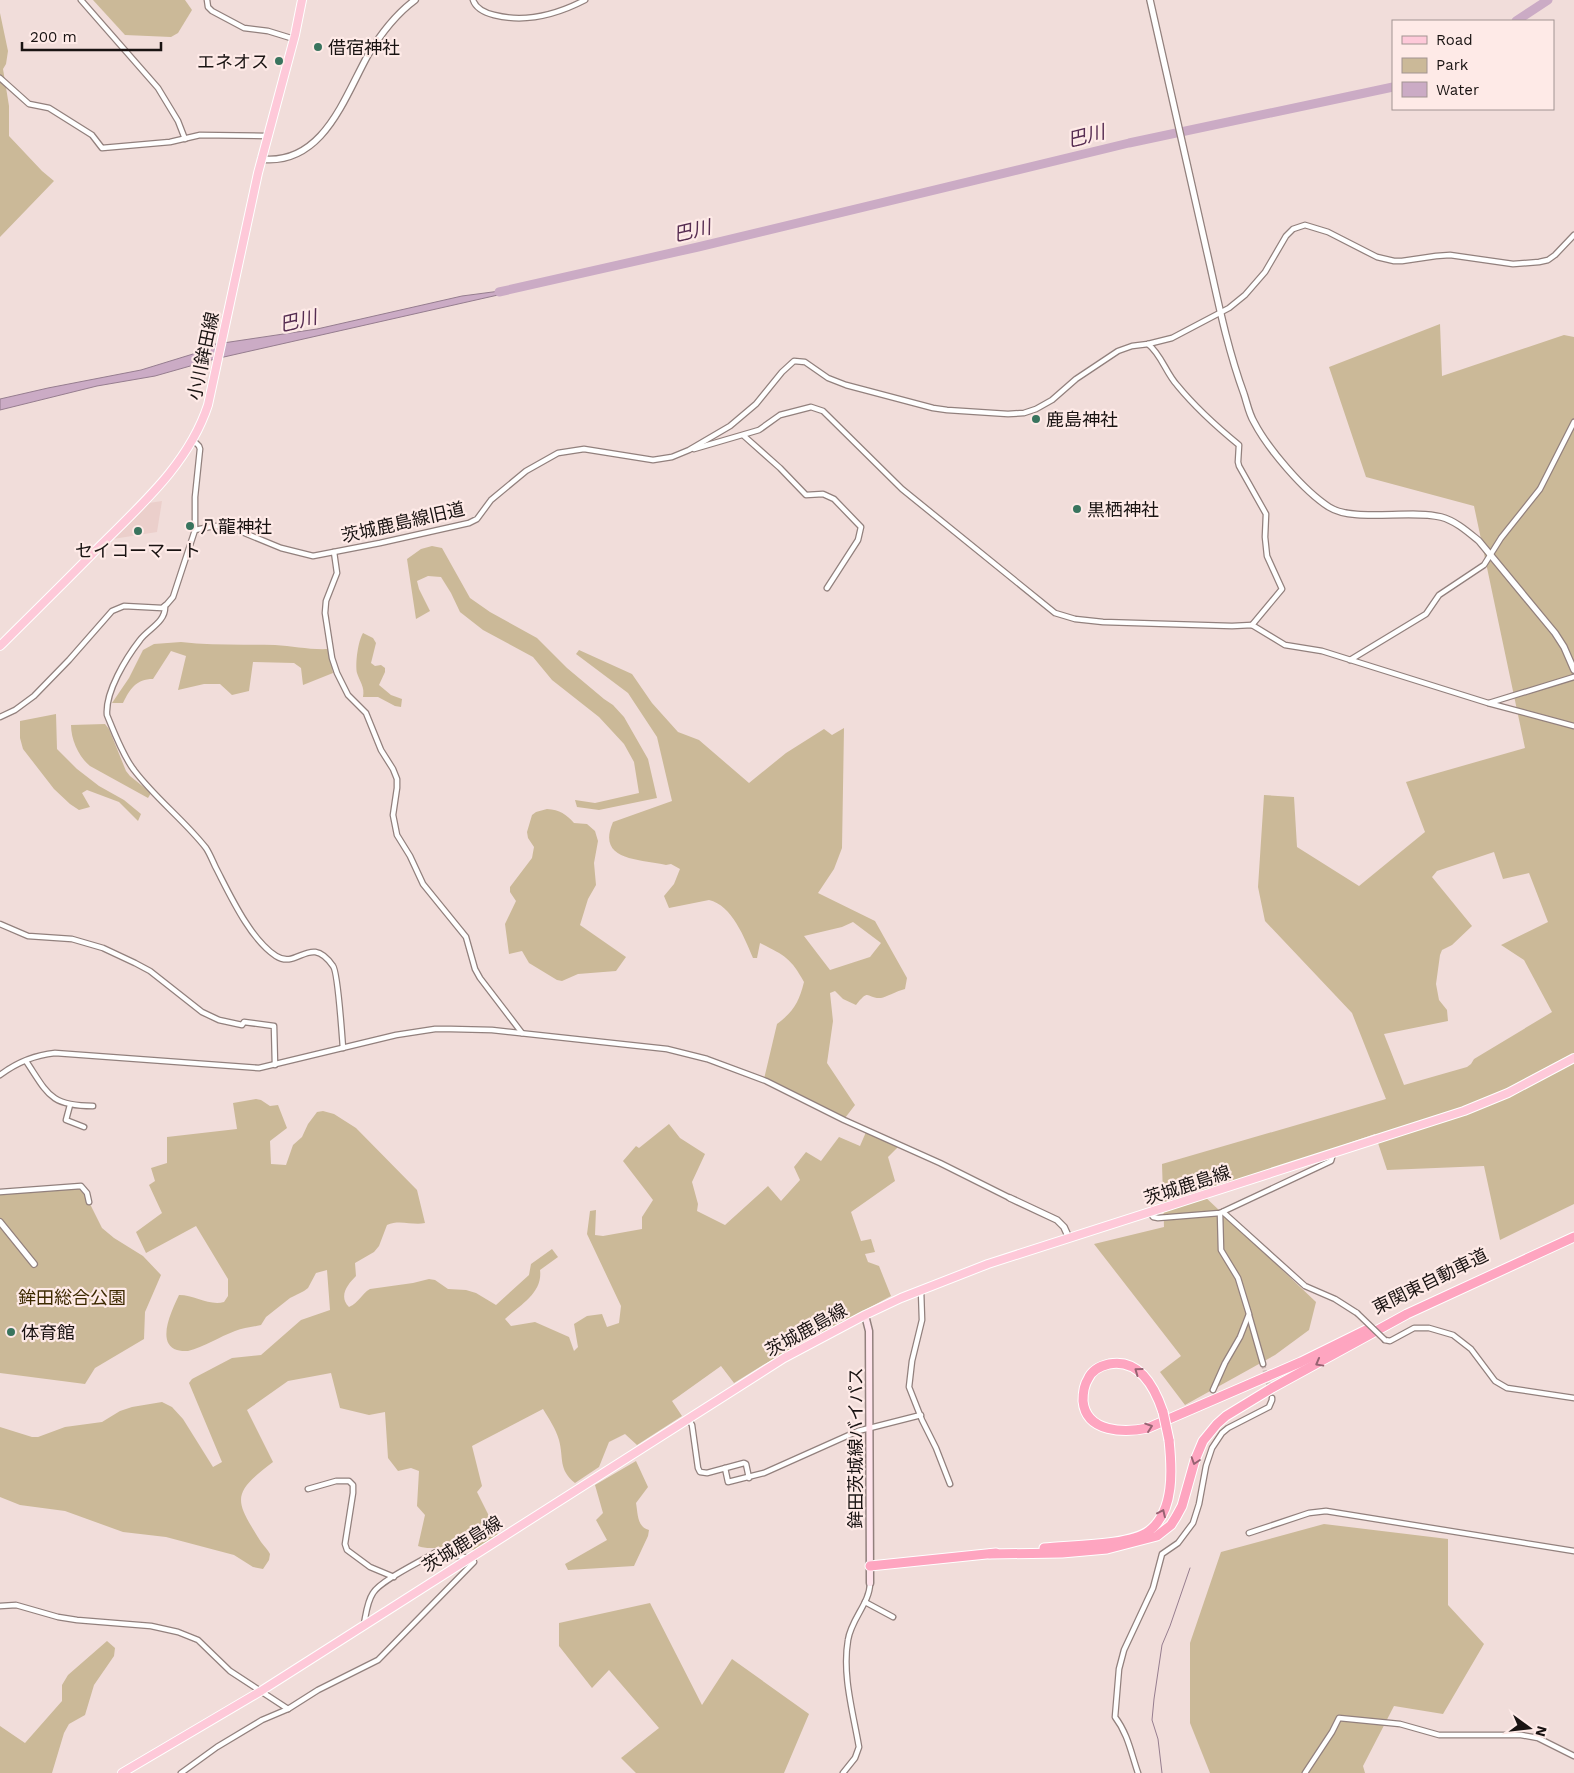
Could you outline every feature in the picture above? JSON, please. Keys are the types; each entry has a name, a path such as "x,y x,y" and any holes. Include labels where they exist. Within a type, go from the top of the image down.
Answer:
{"highway":[{"name":"東関東自動車道","path":"990,1554 1133,1538 1149,1531 1161,1517 1168,1497 1171,1471 1169,1440 1163,1412 1156,1392 1136,1369 1127,1364 1116,1363 1100,1367 1092,1372 1087,1379 1083,1395 1087,1414 1094,1422 1113,1430 1136,1431 1148,1428 1301,1362 1482,1274 1574,1232"},
{"name":"東関東自動車道","path":"990,1554 1062,1553 1107,1549 1149,1539 1164,1532 1176,1517 1184,1500 1198,1450 1203,1441 1217,1424 1240,1407 1407,1314 1574,1237"},
{"path":"870,1566 990,1554"}],"main road":[{"name":"小川鉾田線","path":"0,646 153,493 180,460 202,422 217,365 261,159 294,38 302,0"},
{"name":"茨城鹿島線","path":"122,1773 260,1691 784,1358 865,1315 972,1270 1429,1123 1488,1102 1536,1080 1574,1058"},
{"name":"鉾田茨城線バイパス","path":"865,1315 869,1331 870,1583"}],"street":[{"path":"81,0 158,88 178,121 185,139"},
{"path":"207,0 208,7 212,11 244,28 268,31 294,38"},
{"path":"261,159 274,160 289,156 303,150 321,137 336,116 369,53 394,19 415,0"},
{"path":"473,0 474,4 488,13 504,18 527,19 546,15 585,0"},
{"path":"1150,0 1220,312 1253,421 1265,440 1283,462 1317,497 1339,512 1441,517 1466,530 1492,556 1555,633 1564,647 1574,670"},
{"path":"0,78 29,104 49,108 92,135 102,148 170,142 212,135 267,136"},
{"name":"茨城鹿島線旧道","path":"195,530 225,526 295,552 312,556 473,522 491,500 526,471 558,453 584,449 653,460 672,457 689,450 730,426 756,404 782,372 794,361 804,362 837,382 947,410 1024,413 1052,400 1076,379 1118,351 1185,332 1229,308 1245,295 1272,262 1286,236 1293,229 1305,225 1328,232 1377,257 1394,261 1450,255 1513,264 1539,262 1555,256 1574,235"},
{"path":"1148,344 1155,350 1175,384 1216,426 1239,445 1239,466 1266,514 1265,537 1267,556 1282,589 1252,625"},
{"path":"689,450 744,436 759,430 780,415 811,407 823,411 902,489 1055,613 1075,619 1103,622 1252,625 1285,645 1322,651 1488,703 1574,726"},
{"path":"1350,660 1426,614 1439,595 1484,565 1492,556 1501,538 1540,489 1574,422"},
{"path":"744,436 780,468 806,495 823,494 834,499 861,527 858,540 827,588"},
{"path":"193,440 200,449 195,490 195,530 174,594 165,606 163,617 140,640 111,689 106,707 109,720 132,768 164,804 191,830 207,850 244,919 264,945 276,956 290,959 311,951 322,953 335,967 343,1048"},
{"path":"334,552 337,573 326,601 325,613 332,658 343,687 369,717 381,750 397,779 398,788 393,815 397,835 410,856 423,884 466,937 475,969 480,978 522,1033"},
{"path":"0,717 15,710 34,696 69,660 112,610 124,606 153,608 165,606"},
{"path":"1488,703 1574,677"},
{"path":"0,924 28,936 72,939 114,953 150,971 191,1005 219,1020 242,1025 244,1022 274,1026 275,1065"},
{"path":"0,1075 9,1068 42,1055 63,1053 260,1068 396,1035 435,1029 473,1029 522,1033 660,1048 707,1059 776,1086 844,1120 940,1162 1057,1220 1064,1227 1069,1238"},
{"path":"26,1061 50,1095 56,1100 70,1105 93,1106"},
{"path":"70,1105 66,1120 84,1126"},
{"path":"1150,1213 1153,1217 1158,1218 1222,1212 1331,1161 1333,1154"},
{"path":"0,1192 81,1186 88,1193 89,1202"},
{"path":"1222,1212 1306,1286 1335,1299 1357,1313 1385,1340 1390,1340 1414,1328 1429,1328 1453,1335 1471,1349 1495,1381 1507,1388 1574,1398"},
{"path":"1222,1212 1221,1250 1238,1278 1264,1364"},
{"path":"0,1222 34,1264"},
{"path":"921,1290 922,1320 912,1360 909,1387 950,1484"},
{"path":"1213,1390 1225,1363 1240,1338 1249,1314"},
{"path":"1138,1773 1129,1741 1115,1716 1119,1669 1124,1650 1153,1588 1162,1554 1178,1543 1193,1523 1199,1504 1208,1457 1217,1440 1228,1428 1269,1407 1272,1398"},
{"path":"725,1468 728,1482 749,1478 851,1434 921,1415"},
{"path":"688,1418 692,1425 699,1470 703,1473 745,1463 749,1478"},
{"path":"308,1489 336,1481 349,1481 352,1485 353,1493 345,1544 347,1550 370,1567 394,1577"},
{"path":"1249,1533 1309,1513 1326,1511 1574,1551"},
{"path":"181,1773 217,1747 262,1720 288,1709 318,1690 378,1660 474,1562 470,1558 436,1552 394,1577 373,1594 364,1624"},
{"path":"843,1773 855,1758 859,1747 849,1694 846,1660 848,1638 868,1595 870,1583"},
{"path":"864,1602 893,1617"},
{"path":"0,1606 16,1605 58,1617 77,1620 150,1626 172,1630 198,1640 230,1671 288,1709"},
{"path":"1305,1773 1339,1718 1400,1724 1440,1735 1521,1735 1538,1738 1574,1756"}],"shaded area":[{"path":"162,501 157,532 113,539 149,503"}],"green space":[{"path":"93,0 185,0 192,10 178,33 171,37 125,35"},
{"path":"0,13 8,51 6,64 3,69 9,106 9,136 54,181 0,237"},
{"path":"1440,324 1442,376 1564,335 1574,337 1574,1204 1500,1240 1484,1166 1387,1170 1375,1134 1202,1194 1316,1302 1309,1330 1275,1355 1185,1405 1160,1372 1181,1356 1094,1244 1164,1227 1162,1164 1386,1099 1352,1013 1265,921 1258,887 1264,795 1294,797 1297,847 1359,886 1425,832 1406,782 1525,748 1474,506 1366,477 1329,367","holes":["1494,852 1503,879 1529,873 1548,922 1501,945 1524,960 1552,1012 1474,1059 1467,1067 1404,1085 1384,1034 1448,1021 1447,1010 1439,1000 1436,984 1440,955 1442,950 1452,945 1472,926 1432,877 1437,871"]},
{"path":"432,546 442,548 470,598 490,612 537,638 567,668 613,705 624,717 648,759 657,798 599,810 577,807 575,800 595,803 639,793 634,762 624,744 599,717 552,680 533,657 483,630 460,612 441,577 428,576 417,581 430,611 416,619 407,559 421,549"},
{"path":"363,633 373,638 376,643 371,663 385,668 379,685 391,695 402,699 401,707 378,697 363,697 363,687 357,673 356,664 358,647"},
{"path":"181,642 329,649 333,673 303,685 301,668 294,663 253,662 249,691 232,695 220,684 204,684 178,690 186,656 171,651 153,679 147,679 134,686 123,703 112,703 129,678 143,650 154,644"},
{"path":"579,650 632,674 652,703 678,732 699,740 749,783 786,753 824,729 832,735 844,728 842,848 834,869 818,893 875,921 907,978 905,989 881,998 866,995 856,1005 843,999 835,991 830,993 833,1021 827,1063 855,1105 845,1118 764,1079 777,1024 795,1006 804,982 791,962 781,954 760,943 757,958 753,958 737,924 724,908 717,903 709,900 669,908 664,896 674,884 680,869 671,864 666,865 623,856 615,851 610,844 609,835 613,822 672,801 657,737 628,693 576,654","holes":["853,922 881,943 870,957 830,970 804,936 842,927"]},
{"path":"56,714 57,749 77,769 99,786 124,800 141,814 138,821 119,802 87,790 82,793 90,807 79,810 54,789 23,749 20,738 20,721"},
{"path":"105,724 109,729 126,771 151,793 148,798 90,766 79,753 72,736 71,725"},
{"path":"547,809 562,813 574,823 587,824 595,831 598,841 594,863 596,885 588,899 580,925 626,957 616,971 578,974 562,981 557,980 529,963 522,951 509,954 505,924 516,901 510,892 510,887 532,858 534,847 528,838 527,832 532,815"},
{"path":"256,1099 270,1106 278,1105 287,1128 270,1141 271,1164 286,1165 293,1145 302,1137 308,1124 317,1112 323,1111 334,1114 356,1128 417,1190 425,1223 392,1223 387,1225 379,1246 374,1252 355,1263 356,1276 347,1286 344,1294 344,1299 349,1307 370,1289 429,1279 435,1280 448,1289 466,1290 476,1293 496,1305 529,1275 531,1264 552,1249 558,1257 540,1270 540,1278 534,1292 505,1319 511,1326 535,1322 569,1337 574,1351 578,1347 574,1324 587,1316 602,1314 607,1327 619,1323 621,1306 587,1234 590,1211 596,1210 595,1235 603,1236 642,1229 642,1217 653,1200 623,1161 636,1146 639,1148 669,1124 680,1138 705,1154 692,1182 698,1204 697,1211 725,1225 768,1186 781,1201 800,1180 794,1167 806,1152 821,1161 839,1137 860,1146 866,1132 898,1147 888,1157 895,1181 851,1212 861,1241 871,1239 875,1252 865,1254 868,1262 879,1266 891,1296 763,1365 734,1383 721,1366 672,1401 682,1416 637,1445 625,1434 609,1442 599,1467 575,1483 566,1473 562,1463 558,1436 543,1409 472,1446 482,1486 477,1492 498,1534 474,1551 462,1542 434,1548 418,1546 425,1515 417,1506 419,1471 411,1468 398,1471 388,1458 385,1412 369,1415 340,1408 331,1373 288,1381 247,1410 273,1462 250,1482 241,1498 246,1516 270,1554 269,1560 263,1569 253,1567 234,1555 166,1537 123,1532 65,1511 20,1505 0,1497 0,1427 32,1437 38,1437 65,1427 102,1422 120,1411 132,1407 162,1402 172,1407 183,1419 213,1467 222,1462 189,1383 192,1379 232,1358 261,1355 301,1320 330,1310 327,1270 316,1273 308,1288 290,1298 266,1317 261,1325 235,1331 188,1351 177,1350 167,1340 166,1333 170,1316 179,1295 213,1303 224,1302 228,1296 228,1279 196,1226 146,1253 136,1232 162,1213 149,1185 155,1181 151,1168 167,1163 167,1137 237,1129 233,1103"},
{"name":"鉾田総合公園","path":"81,1186 102,1228 143,1256 161,1275 145,1312 144,1339 95,1368 85,1384 0,1373 0,1192"},
{"path":"636,1461 648,1487 636,1503 638,1516 642,1526 649,1530 634,1566 568,1570 565,1564 607,1540 596,1520 603,1513 595,1485"},
{"path":"1324,1524 1448,1539 1448,1605 1484,1644 1443,1714 1394,1706 1363,1766 1365,1773 1210,1773 1190,1723 1190,1643 1221,1552"},
{"path":"650,1603 702,1705 732,1659 809,1714 784,1773 636,1773 621,1758 659,1728 609,1670 592,1688 559,1646 559,1623"},
{"path":"107,1641 115,1648 114,1656 94,1685 85,1715 69,1724 64,1733 52,1773 0,1773 0,1726 25,1743 62,1701 62,1685 68,1675"}],"water":[{"path":"523,288 215,359 155,376 97,386 0,410 0,399 141,370 193,354 203,346 317,329 462,296"}],"waterway":[{"name":"巴川","path":"1518,20 1548,0"},
{"name":"巴川","path":"499,292 698,247 1129,143 1392,87"},
{"path":"1162,1773 1158,1739 1152,1720 1154,1699 1162,1645 1190,1568"}],"tunnel":[{"path":"1263,1364 1272,1398"}],"place":[{"name":"借宿神社","path":"318,47"},
{"name":"エネオス","path":"279,61"},
{"name":"鹿島神社","path":"1036,419"},
{"name":"黒栖神社","path":"1077,509"},
{"name":"八龍神社","path":"190,526"},
{"name":"セイコーマート","path":"138,531"},
{"name":"体育館","path":"11,1332"}]}
